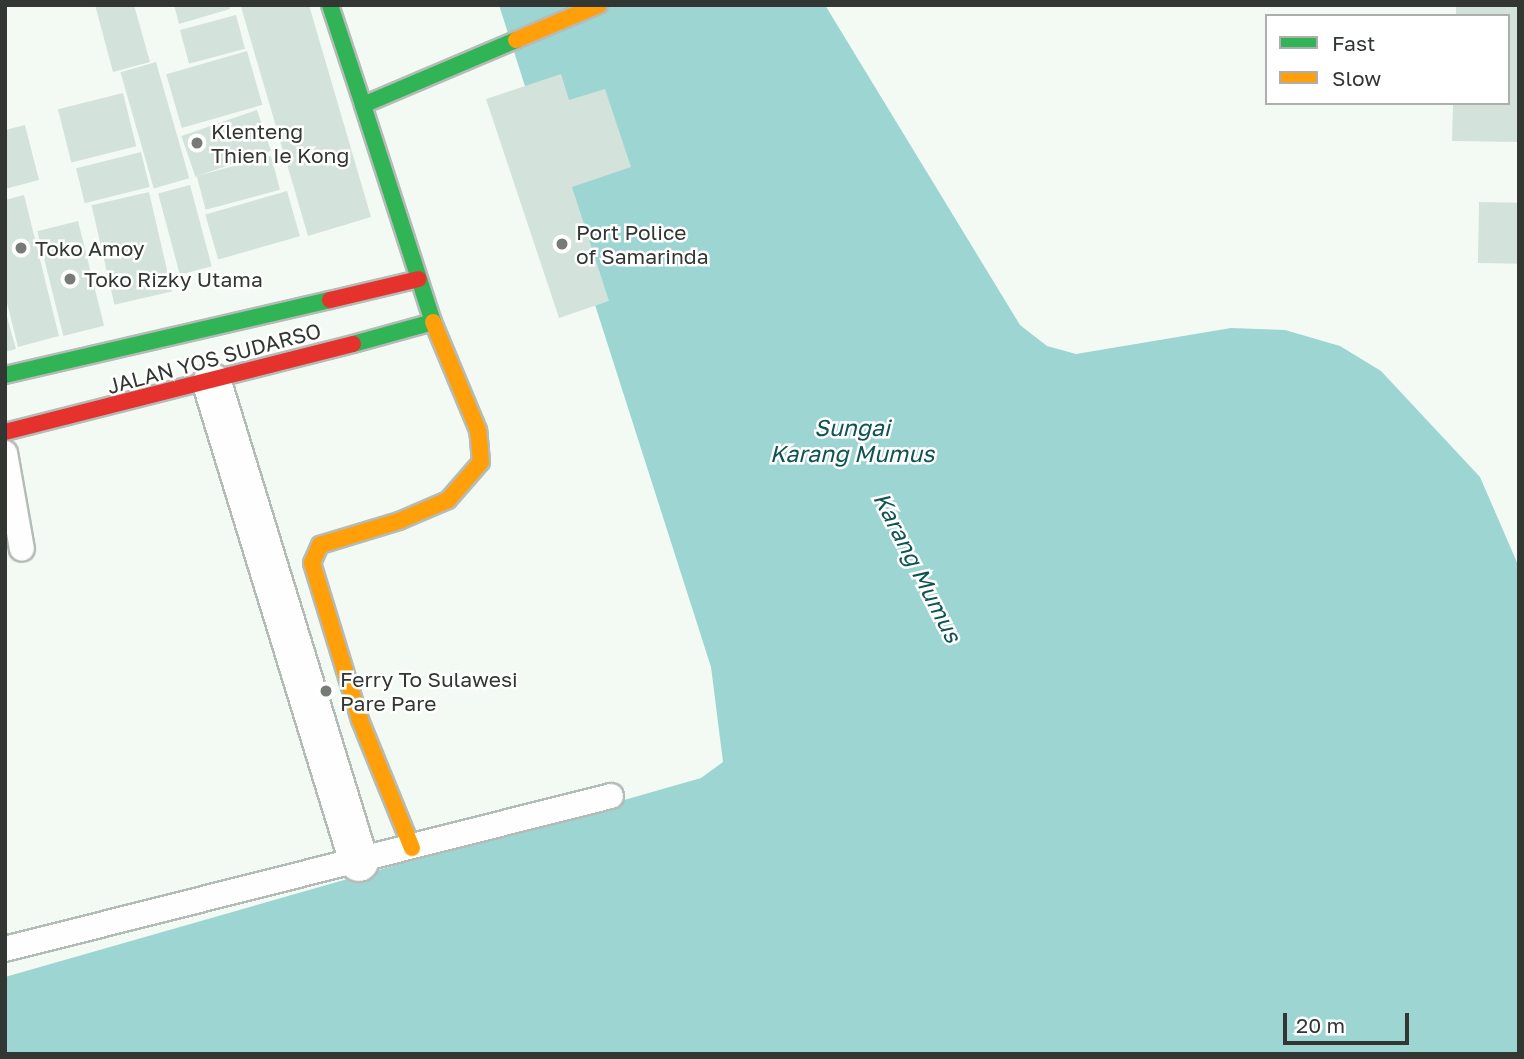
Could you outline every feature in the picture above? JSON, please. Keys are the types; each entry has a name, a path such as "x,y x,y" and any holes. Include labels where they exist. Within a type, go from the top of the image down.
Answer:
{"main road":[{"path":"330,5 433,322 478,430 481,462 466,484 448,500 399,521 320,545 312,563 360,720 412,848"},
{"path":"363,105 599,5"},
{"name":"JALAN YOS SUDARSO","path":"5,375 419,279"},
{"name":"JALAN YOS SUDARSO","path":"5,432 212,383 433,322"}],"street":[{"path":"212,383 359,862"}],"lane":[{"path":"5,453 22,549"},
{"path":"7,940 359,862 611,796"}],"water":[{"path":"499,5 825,5 1020,325 1047,346 1076,354 1231,328 1285,330 1340,346 1381,371 1480,477 1519,567 1519,1054 5,1054 5,977 701,778 723,762 711,667"}],"pier":[{"path":"700,774 701,778 5,951 5,947"}],"building":[{"path":"95,5 134,5 150,62 113,72"},
{"path":"174,5 229,5 230,9 179,24"},
{"path":"309,5 371,217 308,236 241,7"},
{"path":"1456,5 1519,5 1519,142 1452,141 1453,105 1510,105 1510,14 1456,14"},
{"path":"236,15 245,49 189,64 180,30"},
{"path":"247,51 262,105 182,128 166,74"},
{"path":"156,62 189,178 154,189 120,72"},
{"name":"Port Police of Samarinda","path":"561,74 569,100 605,89 631,167 572,187 609,301 559,318 486,99"},
{"path":"123,93 136,146 71,163 58,109"},
{"path":"257,110 271,151 195,177 181,136"},
{"path":"25,125 39,180 5,189 5,130"},
{"path":"141,152 150,187 85,203 76,168"},
{"path":"271,156 280,190 206,210 197,176"},
{"path":"190,185 212,266 180,275 158,194"},
{"path":"287,191 300,236 218,260 205,214"},
{"path":"149,192 172,291 114,305 92,205"},
{"name":"Toko Amoy","path":"24,195 59,336 18,347 5,295 5,200"},
{"path":"1479,202 1519,203 1518,264 1478,263"},
{"name":"Toko Rizky Utama","path":"78,221 104,326 63,336 37,231"},
{"path":"5,310 16,349 5,352"}],"traffic: fast":[{"path":"330,5 363,105 516,40"},
{"path":"353,344 433,322 363,105"},
{"path":"5,375 330,300"}],"traffic: slow":[{"path":"516,40 599,5"},
{"path":"412,848 360,720 312,563 320,545 399,521 448,500 481,462 478,430 433,322"}],"traffic: jam":[{"path":"330,300 419,279"},
{"path":"5,432 353,344"}],"place":[{"name":"Klenteng Thien Ie Kong","path":"197,143"},
{"name":"Port Police of Samarinda","path":"562,244"},
{"name":"Toko Amoy","path":"21,248"},
{"name":"Toko Rizky Utama","path":"70,279"},
{"name":"Ferry To Sulawesi Pare Pare","path":"326,691"}],"water label":[{"name":"Sungai Karang Mumus","path":"852,440"},
{"name":"Karang Mumus","path":"918,567"}]}
